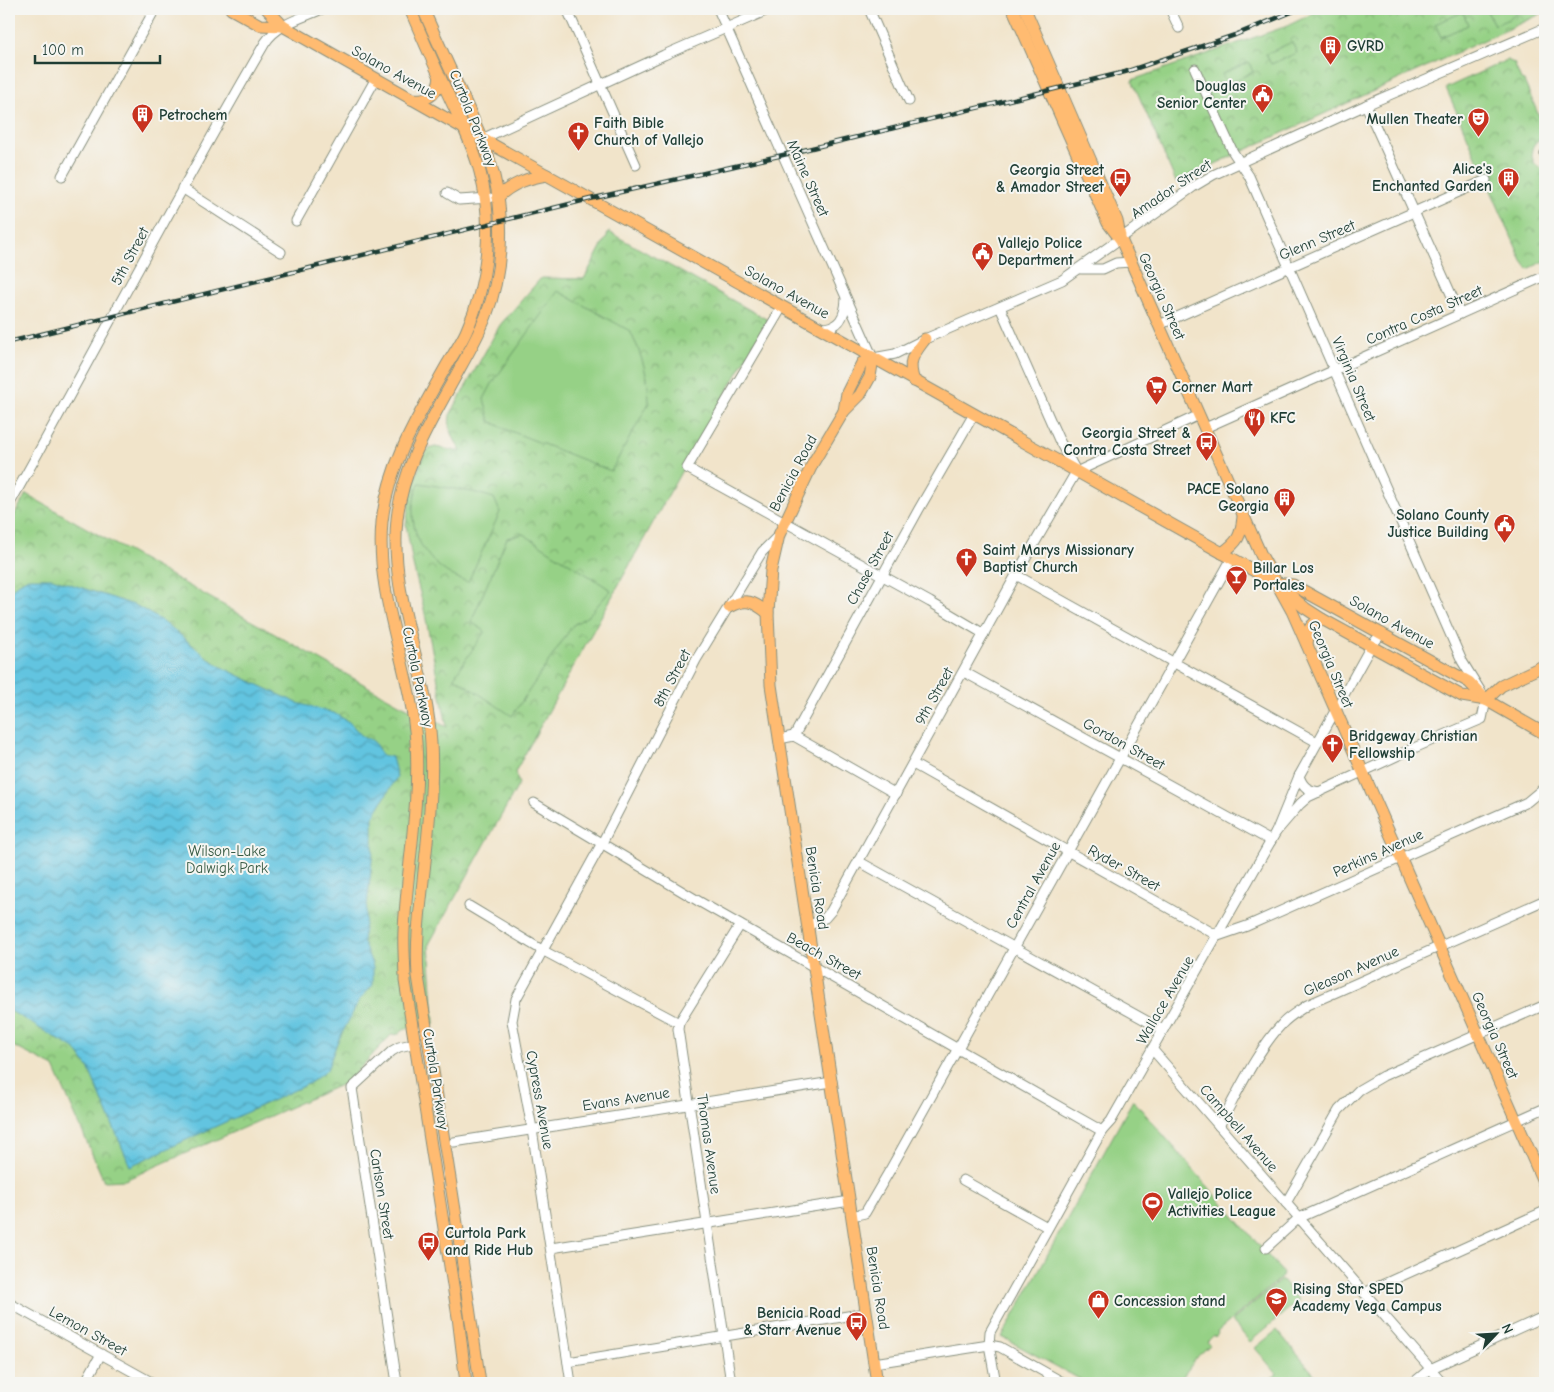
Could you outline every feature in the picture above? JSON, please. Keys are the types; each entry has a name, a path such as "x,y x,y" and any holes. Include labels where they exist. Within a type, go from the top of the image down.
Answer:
{"main road":[{"name":"Solano Avenue","path":"230,9 260,25 283,26"},
{"name":"Solano Avenue","path":"267,9 283,26 375,80 1276,583 1305,608 1322,619 1462,696 1486,700"},
{"name":"Curtola Parkway","path":"410,9 464,129 480,172 486,199 486,258 481,287 474,310 466,332 404,446 393,474 382,530 384,586 410,700 416,743 417,773 404,932 405,981 416,1043 466,1383"},
{"name":"Curtola Parkway","path":"423,9 491,163 498,197 500,222 494,287 486,315 415,453 406,477 396,524 397,573 430,735 431,784 417,938 417,965 480,1383"},
{"name":"Georgia Street","path":"1013,9 1108,223 1120,240 1131,262 1243,515 1307,644 1545,1186"},
{"name":"Georgia Street","path":"1026,9 1117,221 1120,240"},
{"path":"411,99 420,100 430,96 439,85 440,76"},
{"path":"498,197 519,182 547,175"},
{"path":"914,381 910,370 910,362 925,339"},
{"name":"Benicia Road","path":"873,358 870,377 860,394 844,411 814,463 779,535 771,570 768,613 771,685 808,926 812,965 832,1082 877,1383"},
{"path":"1227,555 1236,543 1242,530 1243,515"},
{"name":"Solano Avenue","path":"1276,583 1293,585 1469,682 1486,700 1545,734"},
{"path":"729,607 739,602 747,601 758,604 768,613"},
{"path":"1307,644 1309,629 1313,623 1322,619"},
{"path":"1486,700 1501,686 1545,665"},
{"path":"416,1043 422,1048 432,1066"}],"street":[{"path":"62,176 155,9"},
{"path":"276,9 283,26"},
{"name":"5th Street","path":"9,506 182,188 265,43 271,34 283,26 322,9"},
{"path":"567,9 636,165"},
{"name":"Maine Street","path":"718,9 873,358"},
{"path":"482,139 770,9"},
{"path":"869,9 908,101"},
{"path":"1170,9 1178,28"},
{"name":"Amador Street","path":"873,358 895,354 925,339 1062,280 1193,187 1213,175 1366,105 1545,28"},
{"name":"Virginia Street","path":"1195,69 1233,152 1249,176 1460,655 1486,700"},
{"path":"296,221 375,80"},
{"path":"1366,105 1460,314"},
{"name":"Glenn Street","path":"1159,325 1486,180"},
{"path":"182,188 281,252"},
{"path":"447,194 459,200 498,197"},
{"path":"1080,269 1103,269 1116,263 1131,262"},
{"name":"Contra Costa Street","path":"1205,428 1545,276"},
{"path":"820,328 833,325 842,319 846,310 846,296"},
{"path":"782,307 688,468 984,634"},
{"path":"1000,307 1059,440 1076,472 1199,415"},
{"name":"Chase Street","path":"794,736 974,414"},
{"name":"9th Street","path":"808,926 825,918 831,911 1016,575 1076,472"},
{"name":"8th Street","path":"602,842 696,660 762,552 779,535"},
{"name":"Central Avenue","path":"852,1216 865,1213 1173,663 1227,555"},
{"path":"1016,575 1317,742"},
{"name":"Wallace Avenue","path":"996,1383 989,1345 990,1332 1102,1131 1111,1121 1218,936 1276,832 1299,776 1317,742 1371,646 1382,634"},
{"name":"Gordon Street","path":"964,672 1271,841"},
{"path":"1276,832 1300,804 1318,792 1482,719 1486,700"},
{"path":"779,739 794,736 896,794"},
{"name":"Ryder Street","path":"913,764 1218,936"},
{"path":"1299,776 1304,787 1318,792"},
{"name":"Perkins Avenue","path":"1218,936 1247,926 1527,802 1545,787"},
{"name":"Beach Street","path":"534,803 740,925 1102,1131"},
{"name":"Cypress Avenue","path":"571,1383 532,1128 512,1021 516,999 602,842"},
{"path":"858,861 1163,1030"},
{"name":"Gleason Avenue","path":"1219,1126 1261,1052 1283,1022 1307,1005 1319,998 1545,900"},
{"path":"469,906 542,950 680,1023 740,925"},
{"path":"1286,1203 1339,1110 1359,1090 1383,1076 1545,1005"},
{"name":"Thomas Avenue","path":"680,1023 678,1029 731,1383"},
{"name":"Carlson Street","path":"398,1383 352,1088 392,1051 399,1047 416,1043"},
{"name":"Campbell Avenue","path":"1152,1050 1443,1383"},
{"name":"Evans Avenue","path":"454,1142 532,1128 832,1082"},
{"path":"1266,1248 1300,1218 1545,1108"},
{"path":"963,1180 1047,1227"},
{"path":"551,1248 850,1201"},
{"path":"1364,1293 1545,1211"},
{"name":"Lemon Street","path":"9,1302 153,1383"},
{"path":"568,1362 866,1313"},
{"path":"1413,1383 1430,1369 1545,1316"},
{"path":"874,1363 989,1345 1000,1347 1064,1383"},
{"path":"85,1383 101,1354"}],"green space":[{"path":"1322,9 1545,9 1545,12 1176,182 1132,80 1287,26"},
{"path":"1486,9 1522,9 1509,19 1494,25"},
{"path":"1463,12 1468,25 1441,37 1435,24"},
{"path":"1292,42 1297,53 1271,64 1266,54"},
{"path":"1507,60 1514,63 1521,80 1524,81 1545,130 1545,137 1534,144 1532,155 1535,164 1545,171 1545,261 1528,269 1522,261 1446,88"},
{"path":"1249,62 1253,72 1227,84 1222,74"},
{"name":"Wilson-Lake Dalwigk Park","path":"609,232 768,320 681,472 515,772 519,784 429,944 434,1024 410,1027 399,1034 391,1035 347,1082 125,1180 104,1181 54,1067 9,1044 9,525 26,494 399,704 447,727 406,524 412,488 424,454 429,449 435,447 461,452 451,430 450,415 500,325 541,278 584,279"},
{"path":"558,291 630,331 644,366 648,384 649,403 611,471 503,428 490,421 484,399 493,382"},
{"path":"419,483 473,492 494,498 500,512 468,582 457,578 437,565 429,557 417,537 413,510"},
{"path":"523,534 611,590 588,616 573,625 512,716 454,677 485,631 471,622 507,538"},
{"name":"Vallejo Police Activities League","path":"1133,1100 1283,1273 1282,1277 1207,1342 1210,1345 1198,1356 1178,1383 1087,1383 1002,1337"},
{"path":"1281,1280 1299,1300 1250,1342 1232,1321"},
{"path":"1277,1330 1318,1379 1313,1383 1266,1383 1277,1374 1255,1348"}],"water":[{"path":"28,578 52,578 137,606 167,624 209,659 225,669 297,703 334,713 349,722 364,738 374,742 382,755 392,757 397,777 373,817 373,852 363,941 373,967 373,985 360,999 337,1043 327,1070 310,1083 130,1166 88,1067 76,1050 9,1010 9,593 16,585"}],"railway":[{"path":"9,342 590,199 783,155 1125,72 1235,35 1299,9"}],"place":[{"name":"GVRD","path":"1331,65"},
{"name":"Douglas Senior Center","path":"1262,114"},
{"name":"Petrochem","path":"143,134"},
{"name":"Mullen Theater","path":"1479,138"},
{"name":"Faith Bible Church of Vallejo","path":"578,151"},
{"name":"Alice's Enchanted Garden","path":"1508,197"},
{"name":"Georgia Street & Amador Street","path":"1120,198"},
{"name":"Vallejo Police Department","path":"982,271"},
{"name":"Corner Mart","path":"1156,406"},
{"name":"KFC","path":"1254,437"},
{"name":"Georgia Street & Contra Costa Street","path":"1207,461"},
{"name":"PACE Solano Georgia","path":"1285,517"},
{"name":"Solano County Justice Building","path":"1505,543"},
{"name":"Saint Marys Missionary Baptist Church","path":"967,578"},
{"name":"Billar Los Portales","path":"1237,596"},
{"name":"Bridgeway Christian Fellowship","path":"1333,764"},
{"name":"Vallejo Police Activities League","path":"1152,1222"},
{"name":"Curtola Park and Ride Hub","path":"429,1261"},
{"name":"Rising Star SPED Academy Vega Campus","path":"1277,1317"},
{"name":"Concession stand","path":"1098,1320"},
{"name":"Benicia Road & Starr Avenue","path":"857,1341"}]}
